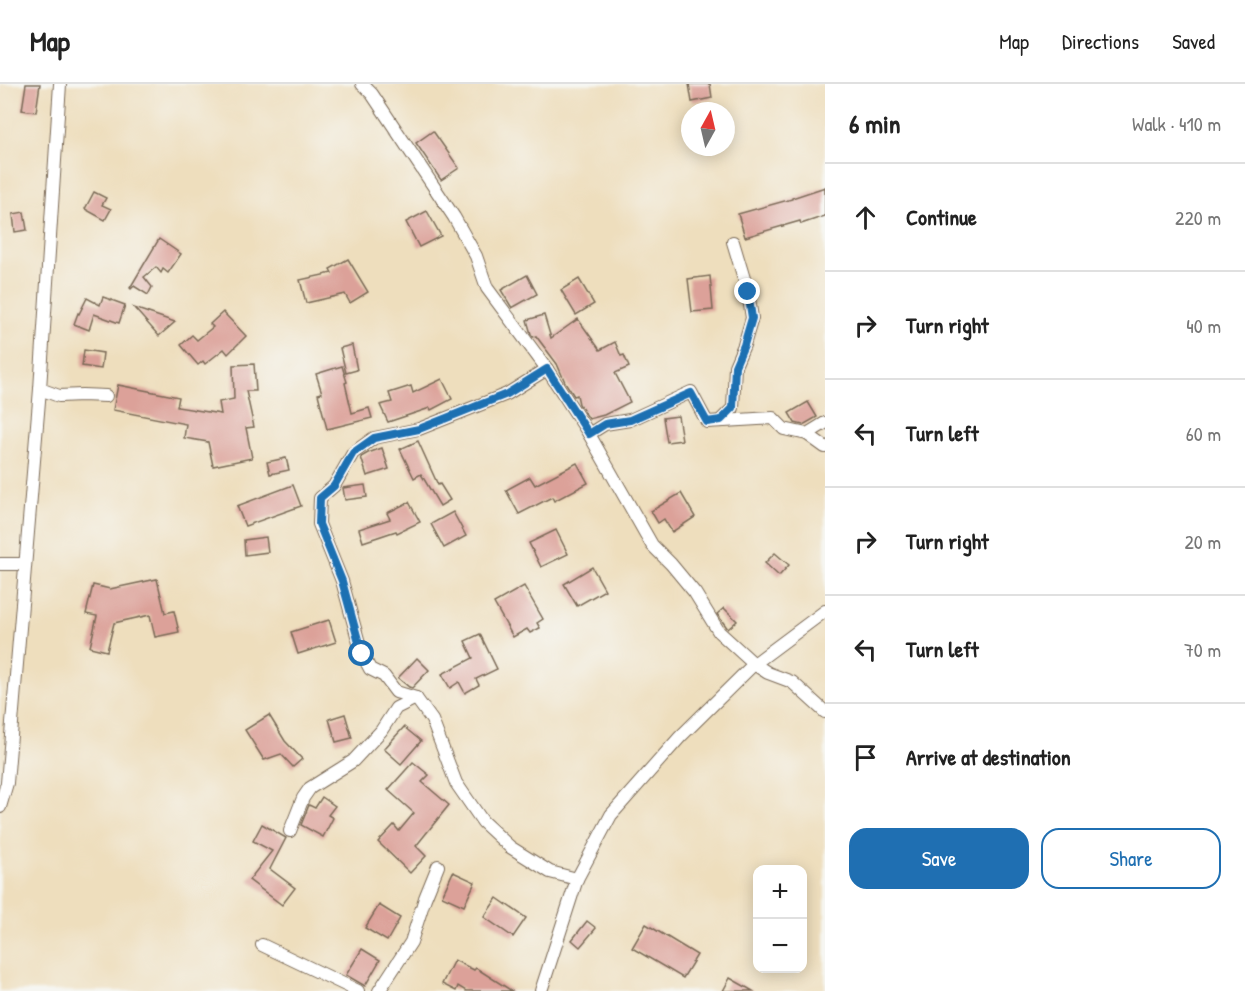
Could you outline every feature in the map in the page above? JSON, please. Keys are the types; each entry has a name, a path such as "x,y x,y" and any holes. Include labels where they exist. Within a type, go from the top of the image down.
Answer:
{"street":[{"path":"0,807 7,783 40,389 60,84"},
{"path":"362,84 372,94 454,217 476,256 487,288 547,369 589,434 652,545 695,593 719,632 754,664 768,673 792,682 825,712"},
{"path":"721,420 733,408 735,366 752,318 748,292 733,242"},
{"path":"547,369 507,394 419,429 374,438 353,453 334,486 320,498 319,524 342,581 362,654 370,669 384,676 396,692 416,698 432,720 456,783 483,822 510,847 540,866 550,872 577,879"},
{"path":"40,389 59,396 106,396"},
{"path":"589,434 605,424 630,420 691,393 707,422 773,418 784,429 807,435 825,447"},
{"path":"807,435 825,423"},
{"path":"0,564 25,564"},
{"path":"541,991 577,879 611,815 680,737 754,664 825,611"},
{"path":"290,831 303,798 310,788 353,761 381,731 396,708 416,698"},
{"path":"379,991 411,942 438,866"},
{"path":"262,945 358,991"}],"building":[{"path":"26,84 40,84 36,112 22,110"},
{"path":"689,84 710,84 712,98 692,102"},
{"path":"433,131 459,168 441,180 416,143"},
{"path":"825,187 825,216 745,237 738,214"},
{"path":"94,192 106,198 102,205 111,209 105,220 85,209"},
{"path":"427,211 441,236 419,247 406,222"},
{"path":"24,212 27,230 15,232 13,214"},
{"path":"159,239 181,254 168,273 163,269 161,273 156,267 144,277 152,287 148,295 134,286 131,289 130,288"},
{"path":"348,259 368,292 350,303 345,294 306,303 300,280 332,273 330,269"},
{"path":"527,275 537,294 512,308 501,290"},
{"path":"710,276 713,310 692,312 688,279"},
{"path":"579,279 594,304 576,315 561,290"},
{"path":"103,297 125,305 119,323 94,314 89,330 74,324 87,298 100,305"},
{"path":"134,308 175,322 159,336"},
{"path":"223,312 246,336 228,354 224,349 205,364 203,361 198,365 181,345 192,335 197,340 213,327 210,324"},
{"path":"544,315 551,338 578,319 600,350 615,342 629,367 615,373 630,402 604,415 589,419 579,404 577,395 574,396 565,382 557,364 536,336 533,337 531,334 527,320"},
{"path":"352,345 357,370 346,373 340,348"},
{"path":"84,350 103,353 101,369 82,366"},
{"path":"254,364 256,391 246,391 254,427 246,428 252,458 213,466 208,442 184,438 186,424 113,410 118,385 179,397 177,407 221,414 219,402 234,399 233,365"},
{"path":"342,366 352,413 369,408 372,418 327,429 318,394 322,393 316,374"},
{"path":"442,379 452,399 431,410 430,408 388,422 380,405 392,402 389,393 411,386 413,393"},
{"path":"808,402 817,417 803,425 795,423 789,413"},
{"path":"678,416 682,440 667,442 663,418"},
{"path":"418,441 438,485 440,484 450,500 440,506 421,474 414,478 400,449"},
{"path":"382,448 389,469 367,476 361,457"},
{"path":"286,458 289,470 270,474 267,462"},
{"path":"577,463 588,483 554,501 552,497 519,514 506,490 530,477 535,485"},
{"path":"293,485 301,506 245,526 237,506"},
{"path":"365,485 367,497 345,500 343,488"},
{"path":"681,493 695,517 672,532 664,519 658,523 651,511"},
{"path":"409,502 420,522 397,533 396,531 363,542 359,529 390,519 387,513"},
{"path":"453,512 466,536 444,548 431,524"},
{"path":"556,530 568,554 541,567 529,543"},
{"path":"266,537 268,552 245,555 244,540"},
{"path":"775,553 789,565 779,576 765,563"},
{"path":"592,567 605,590 577,606 564,584"},
{"path":"157,579 165,613 174,611 179,632 155,637 150,615 114,623 107,651 90,647 97,616 86,614 93,585 110,589"},
{"path":"524,586 543,619 537,623 540,628 530,633 527,629 513,637 494,603"},
{"path":"724,608 737,621 728,629 717,614"},
{"path":"329,620 336,642 298,654 291,632"},
{"path":"480,634 497,669 476,679 479,685 465,693 459,682 450,688 442,674 473,658 465,641"},
{"path":"417,658 429,670 412,688 398,678"},
{"path":"345,714 352,738 336,742 329,719"},
{"path":"269,715 285,741 302,759 293,767 281,754 264,760 245,730"},
{"path":"404,727 421,741 401,764 384,749"},
{"path":"413,762 429,775 422,782 449,805 416,846 426,856 410,873 378,842 394,825 399,831 414,813 388,790"},
{"path":"322,797 335,806 328,815 333,818 323,837 301,825 309,805 315,808"},
{"path":"262,824 286,838 270,869 295,888 282,905 249,880 272,851 253,841"},
{"path":"453,872 475,882 464,906 442,896"},
{"path":"497,898 526,918 513,937 484,917"},
{"path":"379,905 400,918 387,941 365,928"},
{"path":"587,921 596,928 580,947 572,940"},
{"path":"646,924 697,955 683,978 632,948"},
{"path":"362,949 380,960 365,986 346,975"},
{"path":"454,960 474,970 476,968 512,991 466,991 458,986 456,991 442,984"},
{"path":"730,978 753,991 723,991"}],"route":[{"path":"362,654 342,581 319,524 320,498 334,486 353,453 374,438 419,429 507,394 547,369 589,434 605,424 630,420 691,393 707,422 721,420 733,408 735,366 752,318 748,292"}]}
